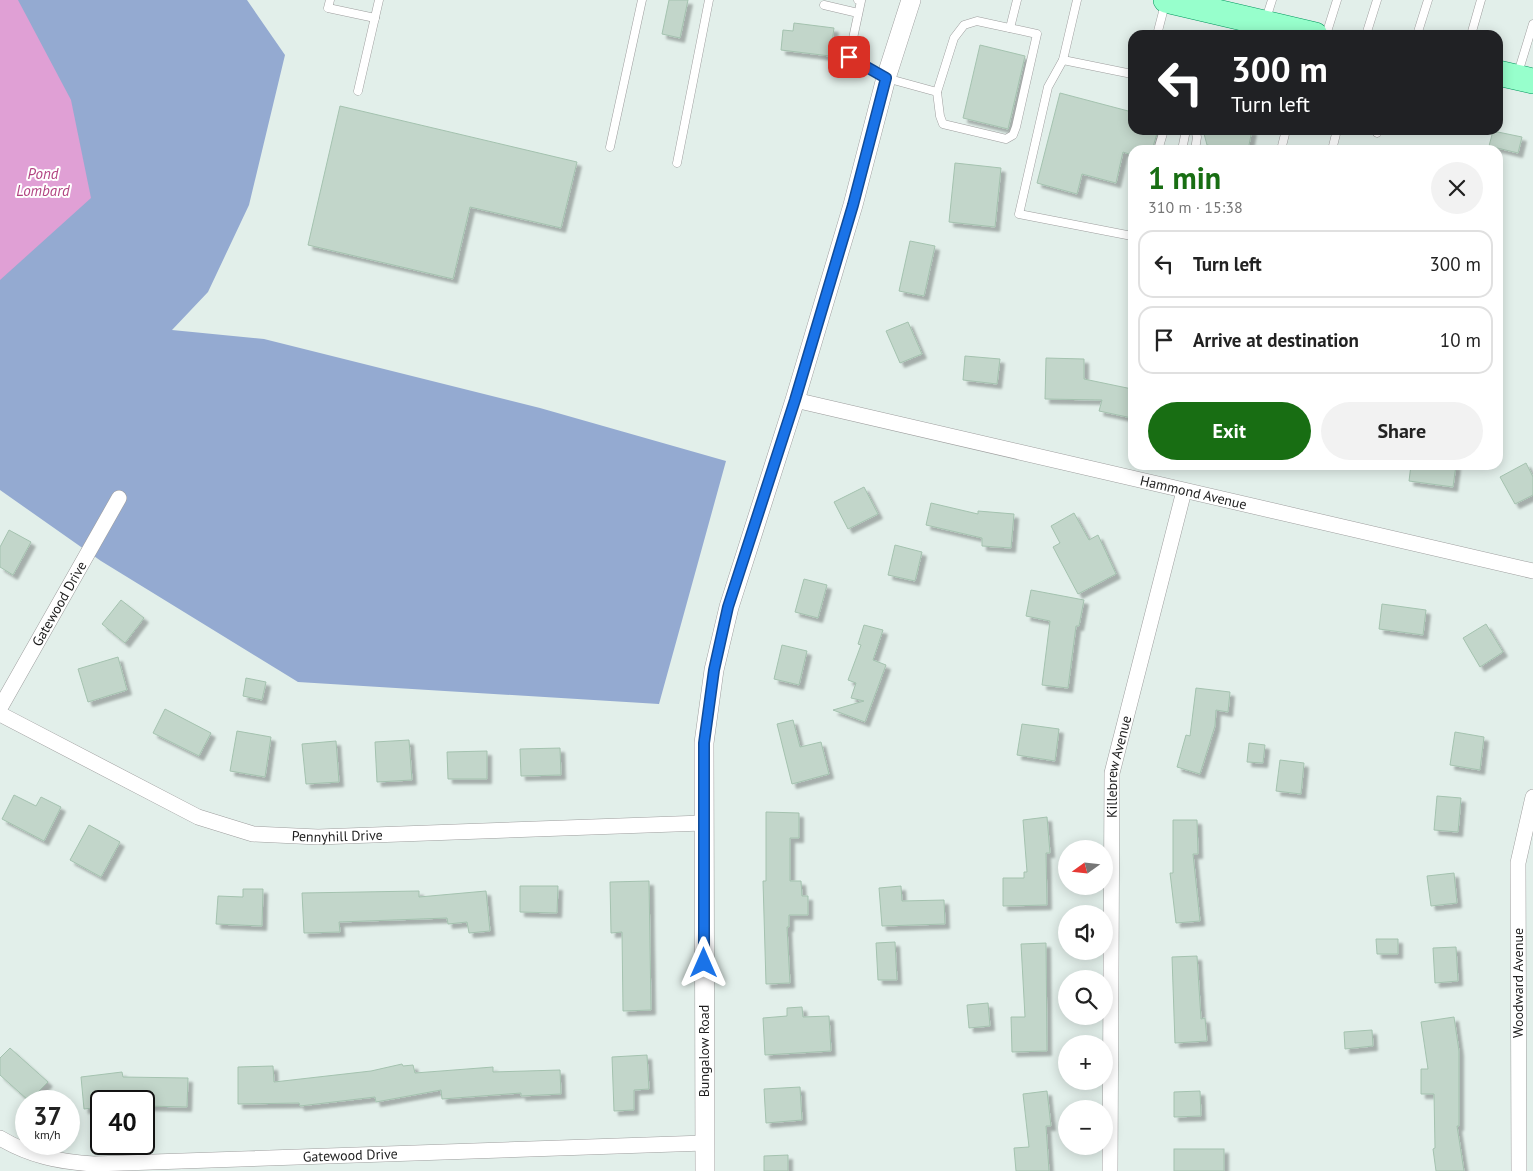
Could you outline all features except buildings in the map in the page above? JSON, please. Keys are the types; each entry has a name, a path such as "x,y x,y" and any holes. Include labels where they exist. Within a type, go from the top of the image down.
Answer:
{"main road":[{"path":"1166,0 1292,30"}],"street":[{"name":"Bungalow Road","path":"705,1171 704,743 714,670 728,607 795,400 853,205 886,78 911,0"},
{"name":"Hammond Avenue","path":"795,400 1533,571"},
{"name":"Killebrew Avenue","path":"1110,1171 1112,774 1184,491"},
{"name":"Gatewood Drive","path":"0,708 119,498"},
{"name":"Pennyhill Drive","path":"0,714 198,817 253,834 318,837 703,823"},
{"name":"Woodward Avenue","path":"1519,1171 1518,863 1533,797"},
{"name":"Gatewood Drive","path":"0,1138 17,1149 45,1158 94,1164 705,1143"}],"lane":[{"path":"330,0 328,8 375,18"},
{"path":"358,91 379,0"},
{"path":"610,147 642,0"},
{"path":"677,163 709,0"},
{"path":"858,0 862,1 849,57 886,78 938,92"},
{"path":"1010,28 1017,0"},
{"path":"1077,0 1063,60 1048,87 1019,214 1128,235"},
{"path":"1158,30 1166,0"},
{"path":"1264,24 1272,0"},
{"path":"1328,30 1337,0"},
{"path":"1368,30 1377,0"},
{"path":"1419,30 1428,0"},
{"path":"1472,30 1481,0"},
{"path":"824,5 858,13"},
{"path":"977,21 1010,28 1037,34 1013,135 1006,139 943,124 940,116 938,92 954,38 964,25 977,21"},
{"path":"1516,77 1533,24"},
{"path":"1063,60 1128,73"}],"shaded area":[{"path":"0,0 247,0 285,55 249,205 208,292 172,330 264,339 540,408 726,461 659,704 298,682 101,561 0,490"}],"water":[{"name":"Pond Lombard","path":"0,0 18,0 71,100 91,198 0,280"}],"route":[{"path":"704,963 704,743 714,670 728,607 795,400 853,205 886,78 849,57"}]}
